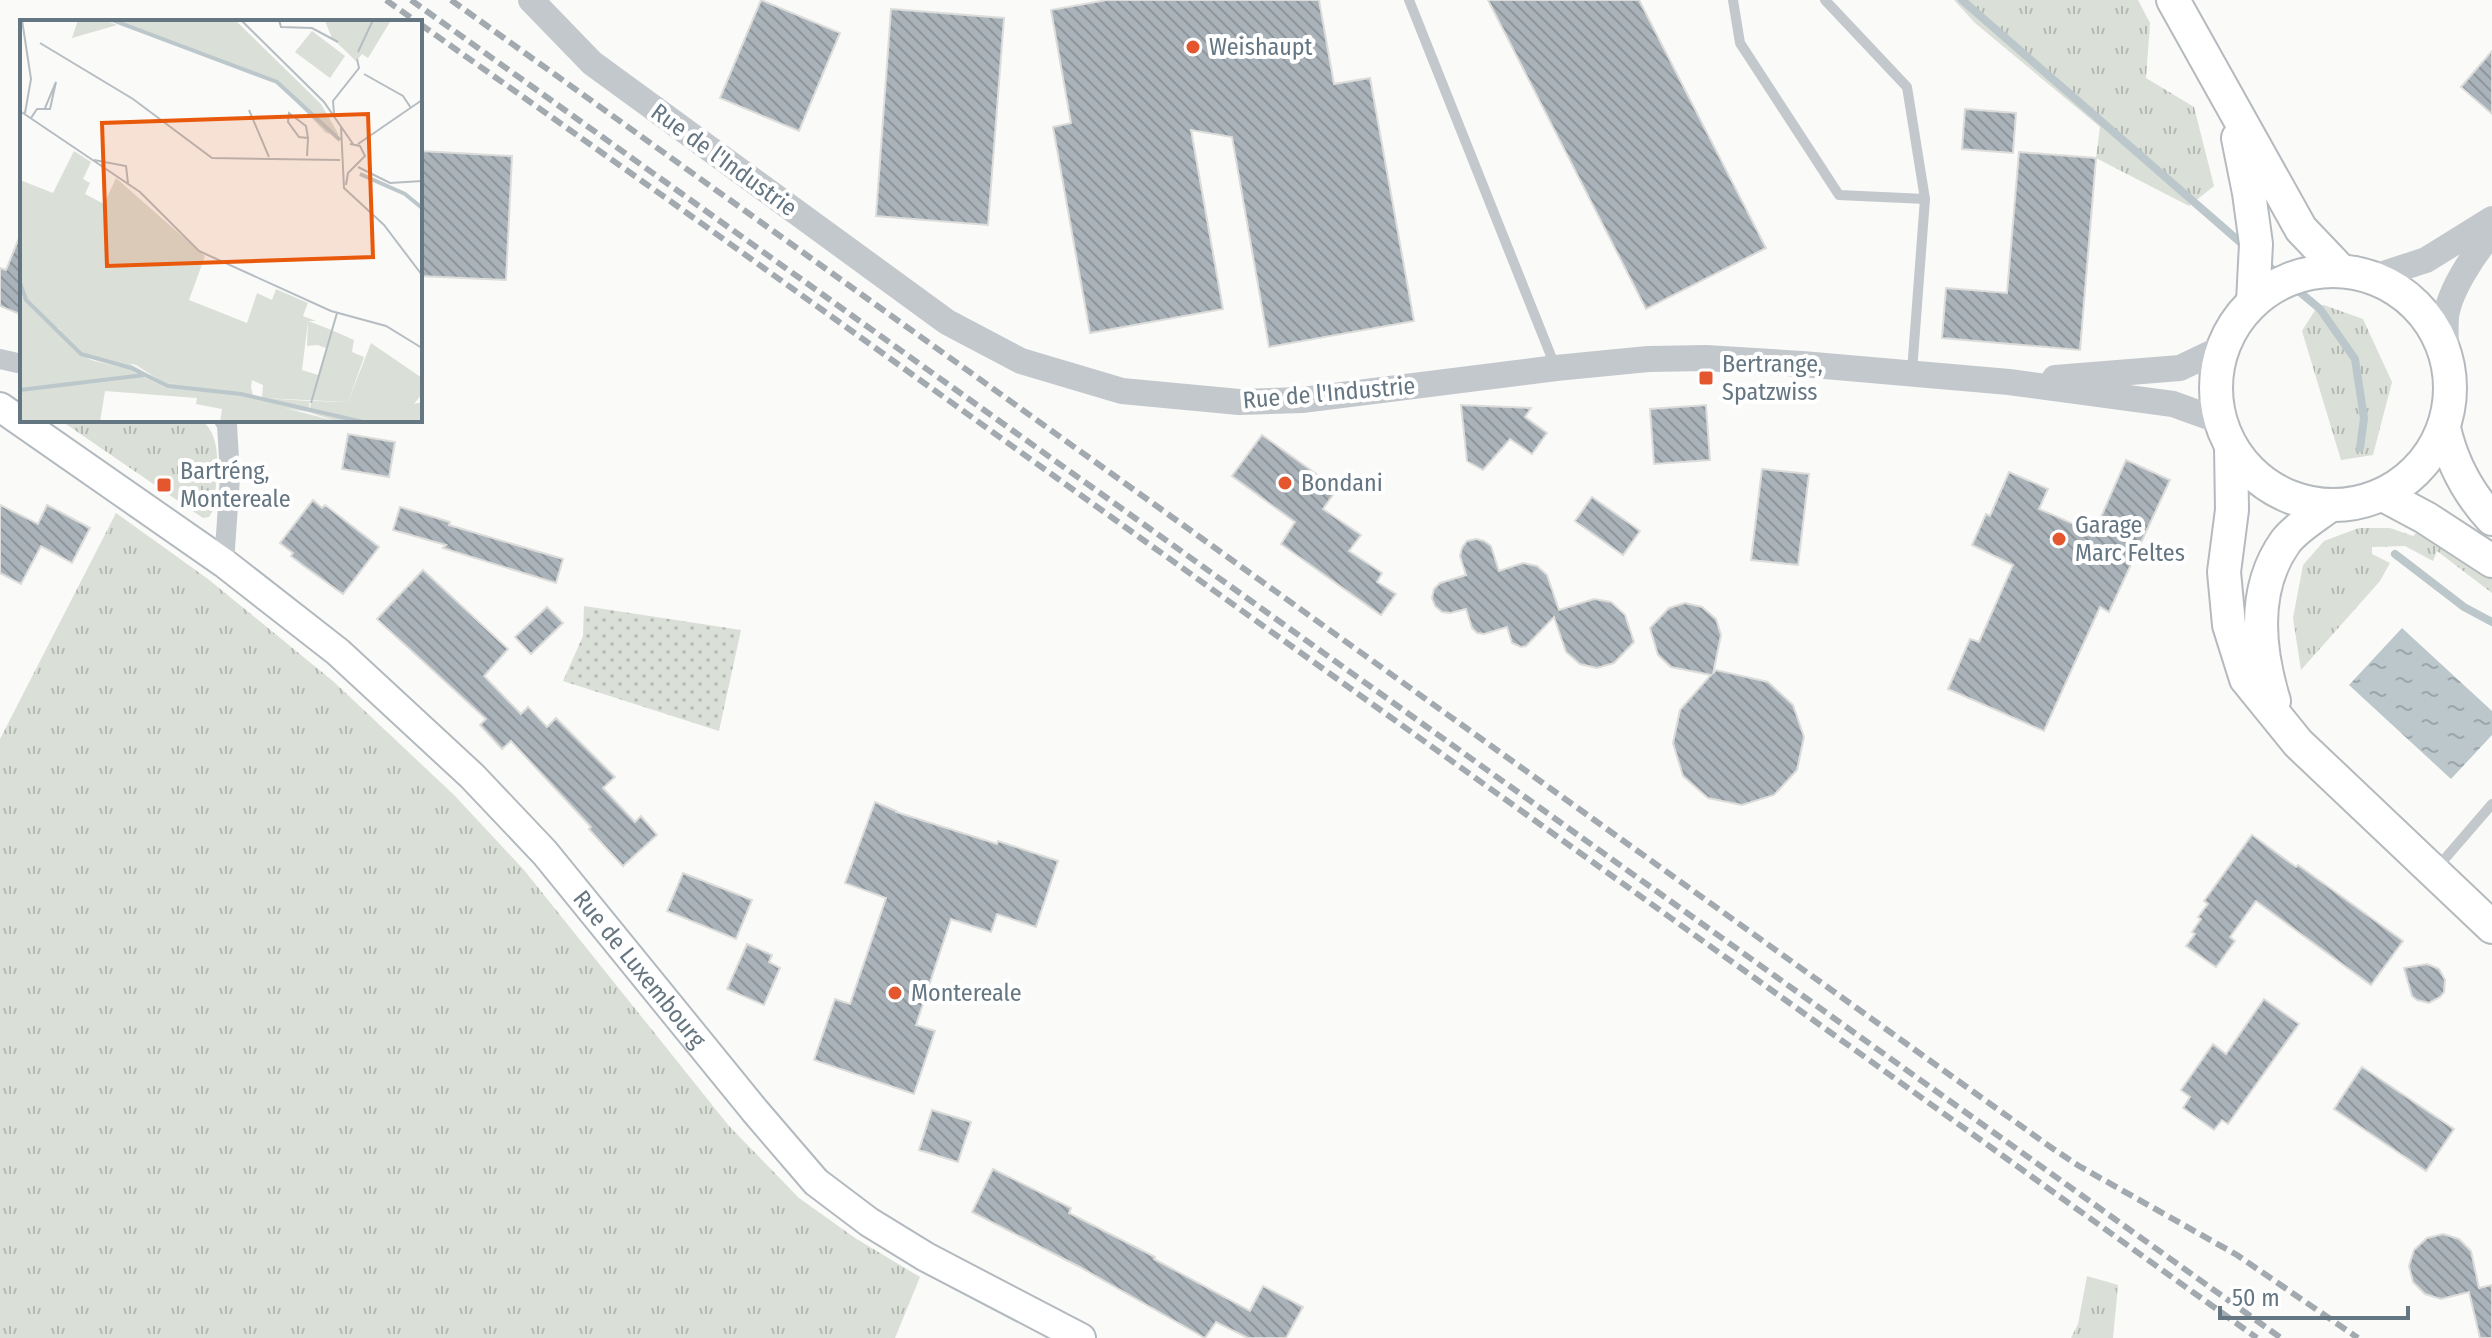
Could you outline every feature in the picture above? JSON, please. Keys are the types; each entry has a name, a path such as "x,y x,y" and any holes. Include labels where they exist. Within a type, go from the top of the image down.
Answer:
{"main road":[{"path":"2173,0 2301,229 2341,271"},
{"path":"2233,111 2256,244 2253,302"},
{"path":"2225,434 2251,472 2274,490 2300,501 2329,506 2357,503 2383,495 2409,478 2430,456 2444,428 2451,392 2446,356 2431,322 2406,295 2374,277 2341,271 2307,273 2278,284 2253,302 2235,323 2222,348 2215,384 2225,434 2232,510 2224,572 2229,625 2246,679 2280,723 2492,927"},
{"name":"Rue de Luxembourg","path":"0,407 20,421"},
{"name":"Rue de Luxembourg","path":"22,422 224,563 338,652 472,776 535,842 816,1182 869,1222 926,1257 1081,1338"},
{"path":"2444,428 2451,458 2492,519"},
{"path":"2383,495 2426,518 2492,561"},
{"path":"2280,723 2265,671 2260,623 2268,574 2287,539 2329,506"}],"street":[{"name":"Rue de l'Industrie","path":"531,0 592,63 947,322 1021,361 1122,391 1239,402 1302,400 1556,368 1648,359 1706,358 2009,382 2173,404 2225,434"},
{"path":"2189,0 2204,25 2212,69"},
{"path":"2374,277 2426,260 2492,219"},
{"path":"2446,356 2446,314 2457,285 2492,233"},
{"name":"Rue de l'Industrie","path":"2009,382 2180,368 2222,348"},
{"path":"0,359 20,364"},
{"path":"224,563 230,477 226,422"}],"lane":[{"path":"1409,0 1556,368"},
{"path":"1733,0 1740,43 1839,195 1925,199"},
{"path":"1825,0 1907,87 1925,199 1912,373"},
{"path":"2434,871 2492,804"}],"green space":[{"path":"1954,0 2138,0 2150,23 2146,78 2194,107 2214,186 2189,206 2096,158 2100,127 1975,23"},
{"path":"2324,305 2363,319 2392,382 2373,455 2341,460 2302,331 2317,307"},
{"path":"63,422 203,422 214,438 217,474 214,509 209,517 203,518"},
{"path":"116,513 208,579 334,682 454,795 524,870 729,1126 799,1198 855,1238 920,1277 895,1338 0,1338 0,739"},
{"path":"2359,528 2390,528 2413,536 2422,528 2492,573 2492,593 2437,551 2433,561 2405,546 2372,547 2372,554 2390,563 2380,581 2301,670 2293,618 2303,565 2324,541"},
{"path":"584,606 741,630 719,731 563,681 583,636"},
{"path":"2087,1276 2118,1285 2113,1338 2071,1338 2078,1324"}],"water":[{"path":"2402,628 2492,711 2492,735 2451,779 2349,685"}],"building":[{"path":"761,0 840,33 799,131 720,98"},
{"path":"1107,0 1319,0 1334,84 1370,78 1414,321 1269,347 1232,137 1191,130 1223,309 1090,333 1053,127 1071,123 1051,10"},
{"path":"1488,0 1639,0 1766,248 1646,309"},
{"path":"891,9 1004,18 988,225 876,216"},
{"path":"2492,51 2492,114 2461,87"},
{"path":"1965,109 2016,113 2013,153 1962,149"},
{"path":"422,151 512,156 506,280 422,276"},
{"path":"2019,152 2096,158 2080,350 1942,338 1946,288 2007,293"},
{"path":"20,235 20,314 0,306 0,268 6,270"},
{"path":"1461,405 1531,408 1525,417 1547,433 1532,454 1510,439 1483,470 1467,461"},
{"path":"1706,405 1710,460 1654,464 1650,409"},
{"path":"348,434 395,442 389,477 342,469"},
{"path":"1262,435 1337,489 1323,509 1361,535 1349,551 1382,573 1377,582 1396,594 1381,615 1281,544 1295,522 1232,476"},
{"path":"2126,460 2170,480 2109,612 2100,607 2044,731 1948,689 1970,639 1979,642 2013,565 1972,545 1986,514 1990,516 2009,472 2048,489 2039,509 2094,533"},
{"path":"1762,469 1809,474 1798,565 1751,560"},
{"path":"1592,497 1640,531 1623,555 1575,521"},
{"path":"313,500 322,508 325,505 379,547 343,594 291,556 293,553 280,543"},
{"path":"0,505 38,524 47,505 90,528 72,563 41,546 21,584 0,573"},
{"path":"400,507 563,559 556,583 393,530"},
{"path":"1476,539 1491,546 1499,571 1523,563 1537,566 1547,575 1559,610 1594,599 1611,602 1625,615 1634,642 1614,663 1597,668 1580,664 1566,652 1554,617 1526,646 1521,647 1512,643 1507,627 1477,633 1472,628 1466,609 1442,612 1432,598 1434,589 1440,583 1466,575 1460,556 1462,548 1467,541"},
{"path":"423,570 508,649 484,676 521,714 528,707 547,727 556,718 615,777 603,788 635,822 641,816 657,835 623,866 511,741 502,749 480,725 486,719 377,619"},
{"path":"1685,603 1702,607 1716,619 1721,635 1713,674 1716,670 1768,682 1793,705 1804,737 1797,770 1774,795 1742,805 1708,798 1683,776 1673,743 1680,710 1711,675 1671,667 1658,655 1650,628 1669,608"},
{"path":"547,607 563,623 531,654 515,637"},
{"path":"875,802 896,812 1058,861 1036,927 997,914 991,932 951,919 916,1025 935,1031 914,1094 814,1060 835,999 850,1004 886,898 845,883"},
{"path":"2252,835 2403,941 2371,985 2256,901 2230,937 2235,941 2216,967 2186,946 2195,934 2192,932 2201,919 2198,917 2208,904 2204,901"},
{"path":"683,873 752,900 736,939 667,911"},
{"path":"747,944 772,955 769,962 780,968 764,1005 727,989"},
{"path":"2427,964 2439,969 2445,980 2444,992 2429,1003 2412,996 2404,968"},
{"path":"2264,999 2299,1024 2228,1124 2222,1120 2214,1130 2183,1108 2190,1097 2181,1090 2213,1044 2226,1054"},
{"path":"2362,1067 2454,1129 2426,1171 2334,1109"},
{"path":"932,1110 971,1122 958,1162 919,1150"},
{"path":"993,1169 1071,1208 1069,1213 1250,1311 1263,1286 1303,1307 1286,1338 1248,1338 1216,1322 1205,1338 1080,1267 972,1212"},
{"path":"2443,1234 2459,1239 2471,1251 2479,1288 2492,1285 2492,1338 2480,1338 2469,1292 2441,1299 2425,1294 2413,1282 2409,1266 2414,1250 2427,1238"}],"waterway":[{"path":"1962,0 2248,249"},
{"path":"2264,262 2320,309 2355,359 2364,418 2360,448"},
{"path":"2395,554 2464,607 2492,622"}],"railway":[{"path":"386,0 414,20"},
{"path":"411,0 2281,1338"},
{"path":"451,0 2049,1146 2237,1255 2358,1338"},
{"path":"422,25 2257,1338"}],"place":[{"name":"Weishaupt","path":"1193,47"},
{"name":"Bertrange, Spatzwiss","path":"1706,378"},
{"name":"Bondani","path":"1285,483"},
{"name":"Bartréng, Montereale","path":"164,485"},
{"name":"Garage Marc Feltes","path":"2059,539"},
{"name":"Montereale","path":"895,993"}]}
